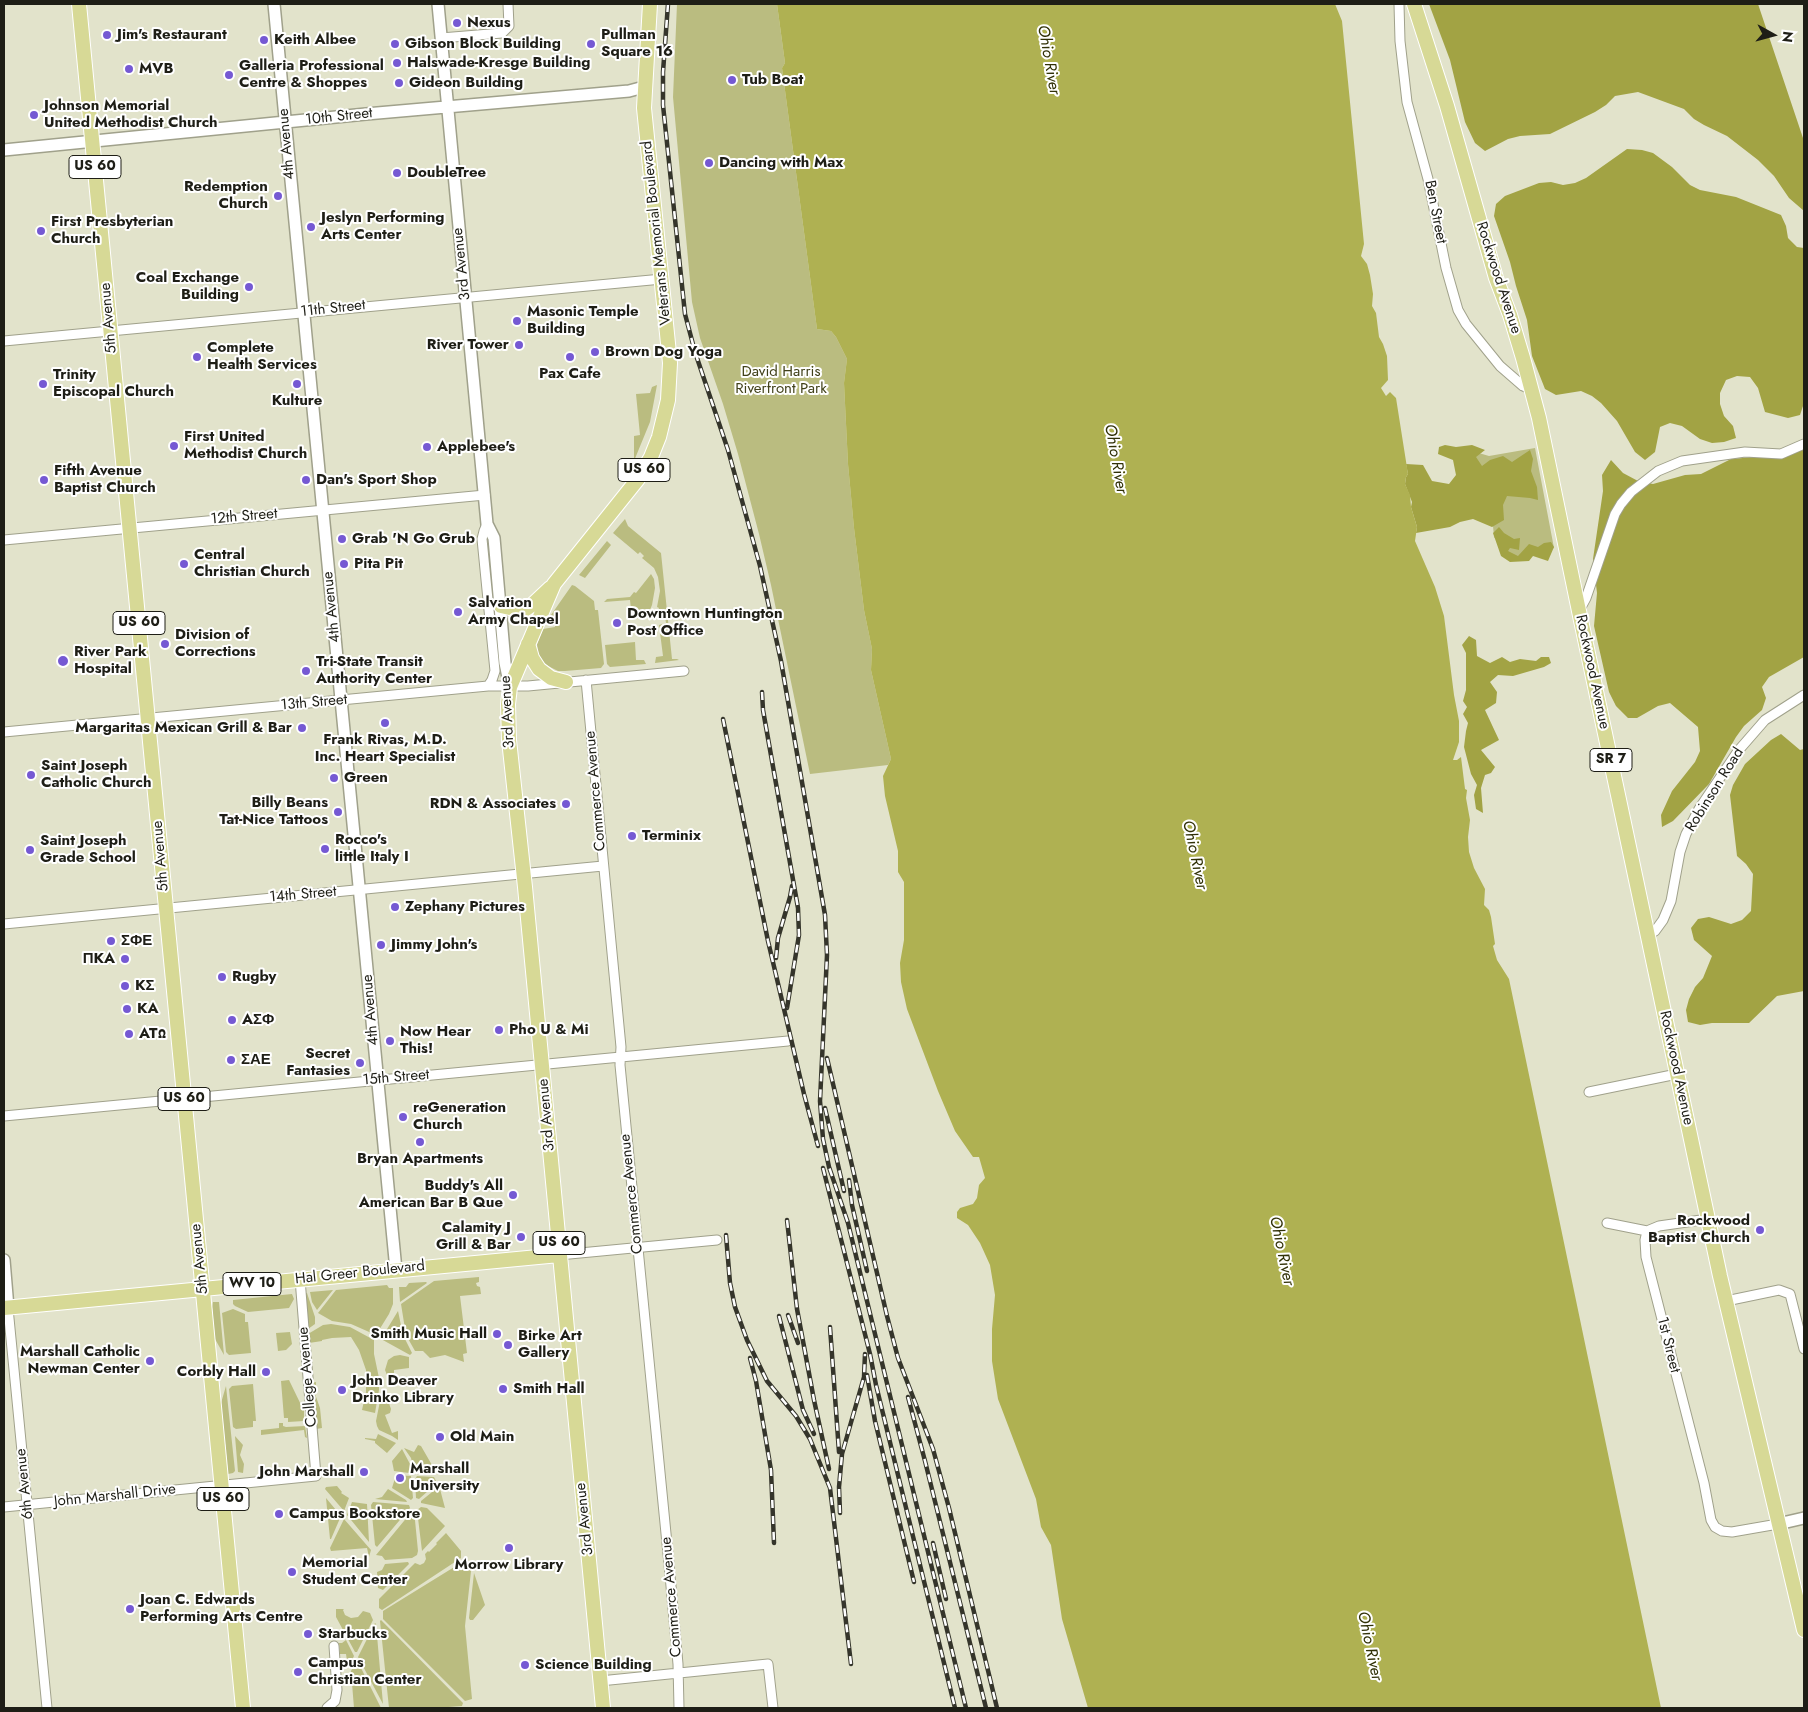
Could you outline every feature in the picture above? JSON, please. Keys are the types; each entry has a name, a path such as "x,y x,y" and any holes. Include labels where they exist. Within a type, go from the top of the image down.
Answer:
{"main road":[{"name":"5th Avenue","path":"79,4 243,1708"},
{"name":"Veterans Memorial Boulevard","path":"510,687 554,584 632,489 647,464 659,437 668,400 670,372 644,108 650,4"},
{"name":"Rockwood Avenue","path":"1414,4 1447,106 1496,278 1510,315 1532,390 1726,1301 1778,1524"},
{"path":"500,606 514,609 529,607 554,584"},
{"path":"528,644 532,658 539,669 551,678 566,682"},
{"name":"3rd Avenue","path":"510,687 508,704 509,740 542,1064 603,1708"},
{"name":"Hal Greer Boulevard","path":"6,1308 560,1255"},
{"name":"SR 7","path":"1778,1524 1804,1630"}],"street":[{"name":"4th Avenue","path":"274,4 396,1270"},
{"name":"3rd Avenue","path":"438,4 487,524 494,538 505,662 510,687"},
{"path":"441,38 502,32 509,26 508,4"},
{"name":"Ben Street","path":"1398,4 1407,102 1428,179 1446,268 1458,310 1466,324 1500,366 1523,386 1532,390"},
{"name":"10th Street","path":"4,150 286,122 630,92 644,87"},
{"name":"11th Street","path":"4,341 465,296 662,279"},
{"path":"1579,612 1586,598 1618,509 1631,492 1658,471 1682,461 1745,452 1781,454 1804,444"},
{"name":"12th Street","path":"4,540 485,495"},
{"name":"3rd Avenue","path":"487,524 482,539 495,671 488,686"},
{"name":"13th Street","path":"4,732 488,686 510,687 684,670"},
{"name":"Commerce Avenue","path":"586,680 669,1564 679,1708"},
{"name":"Robinson Road","path":"1648,935 1656,931 1672,901 1680,852 1686,834 1699,809 1738,751 1765,720 1804,695"},
{"name":"14th Street","path":"4,924 603,866"},
{"name":"15th Street","path":"4,1116 788,1041"},
{"path":"1589,1092 1677,1074"},
{"path":"1607,1223 1647,1231 1659,1226 1708,1218"},
{"name":"1st Street","path":"1647,1231 1645,1240 1646,1257 1704,1483 1711,1520 1715,1527 1722,1531 1732,1532 1778,1524"},
{"name":"Hal Greer Boulevard","path":"560,1255 638,1246 717,1240"},
{"name":"6th Avenue","path":"4,1260 6,1308 28,1504 47,1708"},
{"name":"College Avenue","path":"300,1279 316,1476"},
{"path":"1726,1301 1779,1290 1790,1294 1804,1349"},
{"name":"John Marshall Drive","path":"4,1507 316,1476"},
{"path":"1778,1524 1804,1518"},
{"path":"327,1708 335,1700 337,1690 334,1646"},
{"path":"600,1681 768,1664 773,1708"}],"green space":[{"name":"David Harris Riverfront Park","path":"677,4 777,4 785,63 782,68 817,329 831,331 847,359 844,383 848,464 854,528 864,610 872,649 871,670 891,759 888,765 810,774 759,534 723,404 700,338 692,302 673,97"},
{"path":"657,385 650,422 634,461 634,436 640,435 636,394 650,393 652,387"},
{"path":"1535,448 1554,548 1523,557 1508,556 1494,537 1493,526 1472,451 1489,456"},
{"path":"625,519 628,526 661,553 672,659 679,660 655,663 656,657 663,656 659,625 666,623 665,616 653,617 655,613 657,614 659,608 657,607 660,591 658,577 654,568 642,558 644,556 640,552 638,554 613,533"},
{"path":"607,541 611,545 585,578 579,575"},
{"path":"651,574 654,579 655,588 652,605 647,617 632,619 630,600 604,602 607,599 630,597 634,592 636,593"},
{"path":"572,585 594,601 595,610 598,610 604,664 601,668 558,671 546,665 538,654 537,644 543,629 555,627 551,615"},
{"path":"635,642 636,660 644,660 646,664 610,667 607,664 605,645"},
{"path":"479,1277 479,1282 476,1283 480,1287 481,1294 460,1296 467,1353 463,1354 464,1362 445,1355 430,1358 423,1351 415,1351 406,1335 401,1304 434,1281"},
{"path":"426,1282 400,1302 399,1287 406,1287 409,1283"},
{"path":"387,1285 389,1288 393,1288 393,1304 376,1335 351,1324 332,1321 318,1313 336,1290"},
{"path":"333,1290 317,1310 312,1302 310,1292"},
{"path":"304,1293 307,1293 315,1317 315,1324 308,1329"},
{"path":"292,1294 294,1299 289,1308 248,1312 233,1304 233,1300"},
{"path":"213,1302 219,1302 224,1355 215,1339 212,1307"},
{"path":"233,1309 245,1314 245,1322 248,1322 251,1353 229,1355 226,1352 222,1313"},
{"path":"398,1311 403,1335 412,1353 410,1355 381,1339"},
{"path":"331,1324 350,1327 374,1340 374,1354 379,1378 375,1413 362,1410 366,1392 366,1370 359,1350 351,1337 332,1338 309,1343 308,1334 323,1325"},
{"path":"290,1332 292,1344 286,1350 278,1351 276,1333"},
{"path":"400,1355 409,1357 409,1368 394,1370 394,1373 387,1375 385,1370 388,1360"},
{"path":"289,1380 304,1411 304,1421 288,1422 288,1418 284,1418 281,1381"},
{"path":"316,1382 316,1391 314,1391 320,1408 322,1428 316,1429 312,1383"},
{"path":"253,1384 256,1421 253,1421 253,1427 236,1429 233,1427 229,1389 232,1386"},
{"path":"226,1386 235,1471 228,1474 221,1403"},
{"path":"382,1391 385,1392 391,1409 390,1413 385,1415 392,1433 398,1431 398,1440 379,1430 377,1426 376,1421"},
{"path":"279,1423 283,1423 283,1426 286,1427 305,1426 307,1438 305,1437 304,1430 261,1435 261,1430 279,1428"},
{"path":"378,1434 396,1443 387,1453 375,1441 365,1439 376,1439"},
{"path":"235,1436 243,1445 240,1455 244,1464 243,1473 238,1472"},
{"path":"418,1445 421,1446 436,1472 435,1474 414,1472 411,1458 404,1448 414,1452"},
{"path":"402,1449 410,1464 411,1471 409,1473 394,1471 392,1461"},
{"path":"396,1475 411,1476 413,1498 411,1500 392,1488"},
{"path":"417,1476 434,1477 437,1483 419,1499 416,1498 415,1479"},
{"path":"337,1486 341,1493 349,1498 344,1511 325,1489 326,1487"},
{"path":"437,1488 440,1489 445,1508 421,1503 421,1501"},
{"path":"388,1489 407,1502 375,1499 382,1497"},
{"path":"326,1498 341,1516 331,1539 330,1539"},
{"path":"352,1502 367,1504 369,1542 347,1515"},
{"path":"373,1502 409,1505 410,1508 377,1547 375,1545 371,1505"},
{"path":"421,1507 427,1508 445,1526 422,1551 417,1510"},
{"path":"413,1510 417,1555 412,1558 385,1560 382,1556 376,1555"},
{"path":"344,1519 371,1550 369,1557 367,1548 331,1551 330,1548"},
{"path":"446,1533 461,1551 461,1558 382,1610 379,1608 379,1599 415,1563 420,1565 424,1563 426,1559 425,1554"},
{"path":"464,1561 472,1565 473,1569 471,1571 465,1626 472,1699 465,1701 383,1619 383,1611"},
{"path":"408,1562 409,1564 383,1590 378,1588 377,1572 382,1570 385,1564"},
{"path":"474,1573 485,1605 473,1620 470,1620 469,1618"},
{"path":"336,1609 344,1609 345,1615 351,1618 358,1617 363,1611 370,1613 373,1620 357,1652 355,1652 336,1617"},
{"path":"381,1620 463,1703 462,1706 389,1708"},
{"path":"376,1624 383,1704 358,1657"},
{"path":"346,1640 354,1656 348,1668 346,1654 340,1654 339,1643"},
{"path":"356,1661 381,1708 354,1708 351,1671"}],"shaded area":[{"path":"1429,4 1758,4 1804,141 1804,211 1789,198 1774,176 1758,160 1727,136 1694,119 1684,109 1638,92 1615,96 1595,112 1550,134 1520,136 1508,139 1485,151 1475,143 1465,122 1450,60"},
{"path":"1627,149 1653,153 1672,167 1690,185 1700,190 1736,197 1781,215 1786,226 1788,238 1797,247 1804,248 1804,403 1800,415 1788,418 1765,412 1758,388 1750,377 1737,376 1726,380 1720,393 1720,404 1724,416 1733,426 1736,438 1712,443 1700,439 1682,426 1670,423 1660,427 1655,452 1645,460 1635,452 1617,421 1592,396 1581,391 1556,395 1545,389 1532,356 1527,320 1494,216 1496,204 1505,196 1539,183 1551,182 1563,185 1575,183 1586,178"},
{"path":"1445,445 1456,447 1472,445 1485,450 1476,457 1482,466 1490,460 1503,456 1512,462 1530,450 1533,459 1531,471 1537,487 1538,500 1507,496 1503,505 1504,520 1492,527 1473,519 1450,527 1416,533 1417,527 1411,507 1412,502 1405,484 1408,474 1406,464 1423,465 1432,481 1449,484 1456,475 1453,460 1438,454 1439,447"},
{"path":"1804,450 1804,657 1769,677 1762,687 1766,698 1762,710 1744,726 1736,737 1709,784 1673,821 1662,827 1661,815 1672,791 1695,762 1700,751 1698,727 1670,703 1658,706 1637,718 1628,718 1616,706 1609,692 1594,626 1597,593 1593,559 1603,491 1602,475 1611,460 1623,473 1638,481 1653,484 1685,475 1701,474 1731,459 1766,456 1781,451"},
{"path":"1499,527 1504,533 1514,539 1520,538 1519,550 1510,548 1508,551 1518,556 1529,544 1538,547 1544,543 1551,542 1554,547 1548,561 1533,556 1529,561 1510,562 1501,556 1493,533"},
{"path":"1469,636 1476,640 1477,656 1490,663 1502,657 1510,662 1520,659 1536,661 1541,657 1549,657 1551,663 1544,667 1513,676 1498,675 1490,682 1497,692 1496,703 1485,710 1499,740 1481,750 1495,767 1491,773 1485,775 1481,788 1483,813 1476,809 1474,795 1477,785 1471,774 1464,747 1468,723 1463,714 1467,707 1463,701 1466,690 1466,653 1462,645"},
{"path":"1781,734 1800,750 1804,749 1804,991 1777,996 1749,1023 1712,1023 1700,1025 1688,1022 1686,1010 1689,999 1695,987 1703,978 1712,956 1694,940 1691,928 1698,919 1709,917 1731,924 1742,920 1751,911 1753,874 1737,856 1730,795 1733,785 1745,764 1771,740"}],"water":[{"name":"Ohio River","path":"777,4 1335,4 1342,21 1364,244 1361,256 1367,264 1370,275 1373,294 1372,306 1376,313 1379,337 1387,356 1388,380 1381,388 1386,396 1390,392 1396,398 1408,474 1405,484 1410,495 1411,507 1417,527 1415,541 1435,587 1444,616 1459,721 1459,742 1453,760 1461,757 1465,789 1467,790 1466,798 1470,820 1469,852 1474,868 1485,889 1484,905 1489,910 1491,917 1495,944 1493,946 1497,960 1509,979 1661,1708 1088,1708 1062,1619 1051,1545 1041,1527 1036,1499 998,1399 992,1361 995,1295 990,1265 980,1243 968,1225 957,1218 957,1212 960,1208 973,1204 977,1198 979,1185 985,1178 979,1157 973,1157 955,1131 907,1009 901,982 900,963 904,940 904,882 898,872 898,851 885,796 883,776 891,759 871,670 872,649 864,610 854,528 848,464 844,383 847,359 831,331 817,329 782,68 785,63"}],"railway":[{"path":"668,4 663,72 663,105 685,314 695,352 728,450 760,566 781,661 825,915 827,955 820,1101 823,1139 829,1167 848,1223 966,1708"},
{"path":"762,692 763,710 798,908 799,935 787,1008"},
{"path":"723,719 768,941 818,1146"},
{"path":"776,958 778,938 792,886"},
{"path":"827,1058 887,1316 898,1358 933,1449 997,1708"},
{"path":"825,1108 844,1191"},
{"path":"823,1168 955,1708"},
{"path":"849,1180 852,1205 867,1271"},
{"path":"787,1220 797,1309 829,1469"},
{"path":"726,1235 730,1283 735,1307 747,1340 767,1381 796,1416 810,1439 830,1488 851,1664"},
{"path":"788,1315 798,1343"},
{"path":"779,1316 803,1410 814,1434"},
{"path":"830,1327 839,1452"},
{"path":"840,1513 839,1487 842,1454 864,1377 865,1354"},
{"path":"750,1358 756,1381 771,1470 774,1543"},
{"path":"867,1375 875,1421 914,1582"},
{"path":"908,1397 986,1708"},
{"path":"933,1543 946,1599"}],"place":[{"name":"Nexus","path":"457,23"},
{"name":"Jim's Restaurant","path":"107,35"},
{"name":"Keith Albee","path":"264,40"},
{"name":"Gibson Block Building","path":"395,44"},
{"name":"Pullman Square 16","path":"591,44"},
{"name":"Halswade-Kresge Building","path":"397,63"},
{"name":"MVB","path":"129,69"},
{"name":"Galleria Professional Centre & Shoppes","path":"229,75"},
{"name":"Tub Boat","path":"732,80"},
{"name":"Gideon Building","path":"399,83"},
{"name":"Johnson Memorial United Methodist Church","path":"34,115"},
{"name":"Dancing with Max","path":"709,163"},
{"name":"DoubleTree","path":"397,173"},
{"name":"Redemption Church","path":"278,196"},
{"name":"Jeslyn Performing Arts Center","path":"311,227"},
{"name":"First Presbyterian Church","path":"41,231"},
{"name":"Coal Exchange Building","path":"249,287"},
{"name":"Masonic Temple Building","path":"517,321"},
{"name":"River Tower","path":"519,345"},
{"name":"Brown Dog Yoga","path":"595,352"},
{"name":"Complete Health Services","path":"197,357"},
{"name":"Pax Cafe","path":"570,357"},
{"name":"Trinity Episcopal Church","path":"43,384"},
{"name":"Kulture","path":"297,384"},
{"name":"First United Methodist Church","path":"174,446"},
{"name":"Applebee's","path":"427,447"},
{"name":"Fifth Avenue Baptist Church","path":"44,480"},
{"name":"Dan's Sport Shop","path":"306,480"},
{"name":"Grab 'N Go Grub","path":"342,539"},
{"name":"Central Christian Church","path":"184,564"},
{"name":"Pita Pit","path":"344,564"},
{"name":"Salvation Army Chapel","path":"458,612"},
{"name":"Downtown Huntington Post Office","path":"617,623"},
{"name":"Division of Corrections","path":"165,644"},
{"name":"River Park Hospital","path":"63,661"},
{"name":"Tri-State Transit Authority Center","path":"306,671"},
{"name":"Frank Rivas, M.D. Inc. Heart Specialist","path":"385,723"},
{"name":"Margaritas Mexican Grill & Bar","path":"302,728"},
{"name":"Saint Joseph Catholic Church","path":"31,775"},
{"name":"Green","path":"334,778"},
{"name":"RDN & Associates","path":"566,804"},
{"name":"Billy Beans Tat-Nice Tattoos","path":"338,812"},
{"name":"Terminix","path":"632,836"},
{"name":"Rocco's little Italy I","path":"325,849"},
{"name":"Saint Joseph Grade School","path":"30,850"},
{"name":"Zephany Pictures","path":"395,907"},
{"name":"ΣΦΕ","path":"111,941"},
{"name":"Jimmy John's","path":"381,945"},
{"name":"ΠKA","path":"125,959"},
{"name":"Rugby","path":"222,977"},
{"name":"KΣ","path":"125,986"},
{"name":"KA","path":"127,1009"},
{"name":"AΣΦ","path":"232,1020"},
{"name":"Pho U & Mi","path":"499,1030"},
{"name":"ATΩ","path":"129,1034"},
{"name":"Now Hear This!","path":"390,1041"},
{"name":"ΣΑΕ","path":"231,1060"},
{"name":"Secret Fantasies","path":"360,1063"},
{"name":"reGeneration Church","path":"403,1117"},
{"name":"Bryan Apartments","path":"420,1142"},
{"name":"Buddy's All American Bar B Que","path":"513,1195"},
{"name":"Rockwood Baptist Church","path":"1760,1230"},
{"name":"Calamity J Grill & Bar","path":"521,1237"},
{"name":"Smith Music Hall","path":"497,1334"},
{"name":"Birke Art Gallery","path":"508,1345"},
{"name":"Marshall Catholic Newman Center","path":"150,1361"},
{"name":"Corbly Hall","path":"266,1372"},
{"name":"Smith Hall","path":"503,1389"},
{"name":"John Deaver Drinko Library","path":"342,1390"},
{"name":"Old Main","path":"440,1437"},
{"name":"John Marshall","path":"364,1472"},
{"name":"Marshall University","path":"400,1478"},
{"name":"Campus Bookstore","path":"279,1514"},
{"name":"Morrow Library","path":"509,1548"},
{"name":"Memorial Student Center","path":"292,1572"},
{"name":"Joan C. Edwards Performing Arts Centre","path":"130,1609"},
{"name":"Starbucks","path":"308,1634"},
{"name":"Science Building","path":"525,1665"},
{"name":"Campus Christian Center","path":"298,1672"}]}
